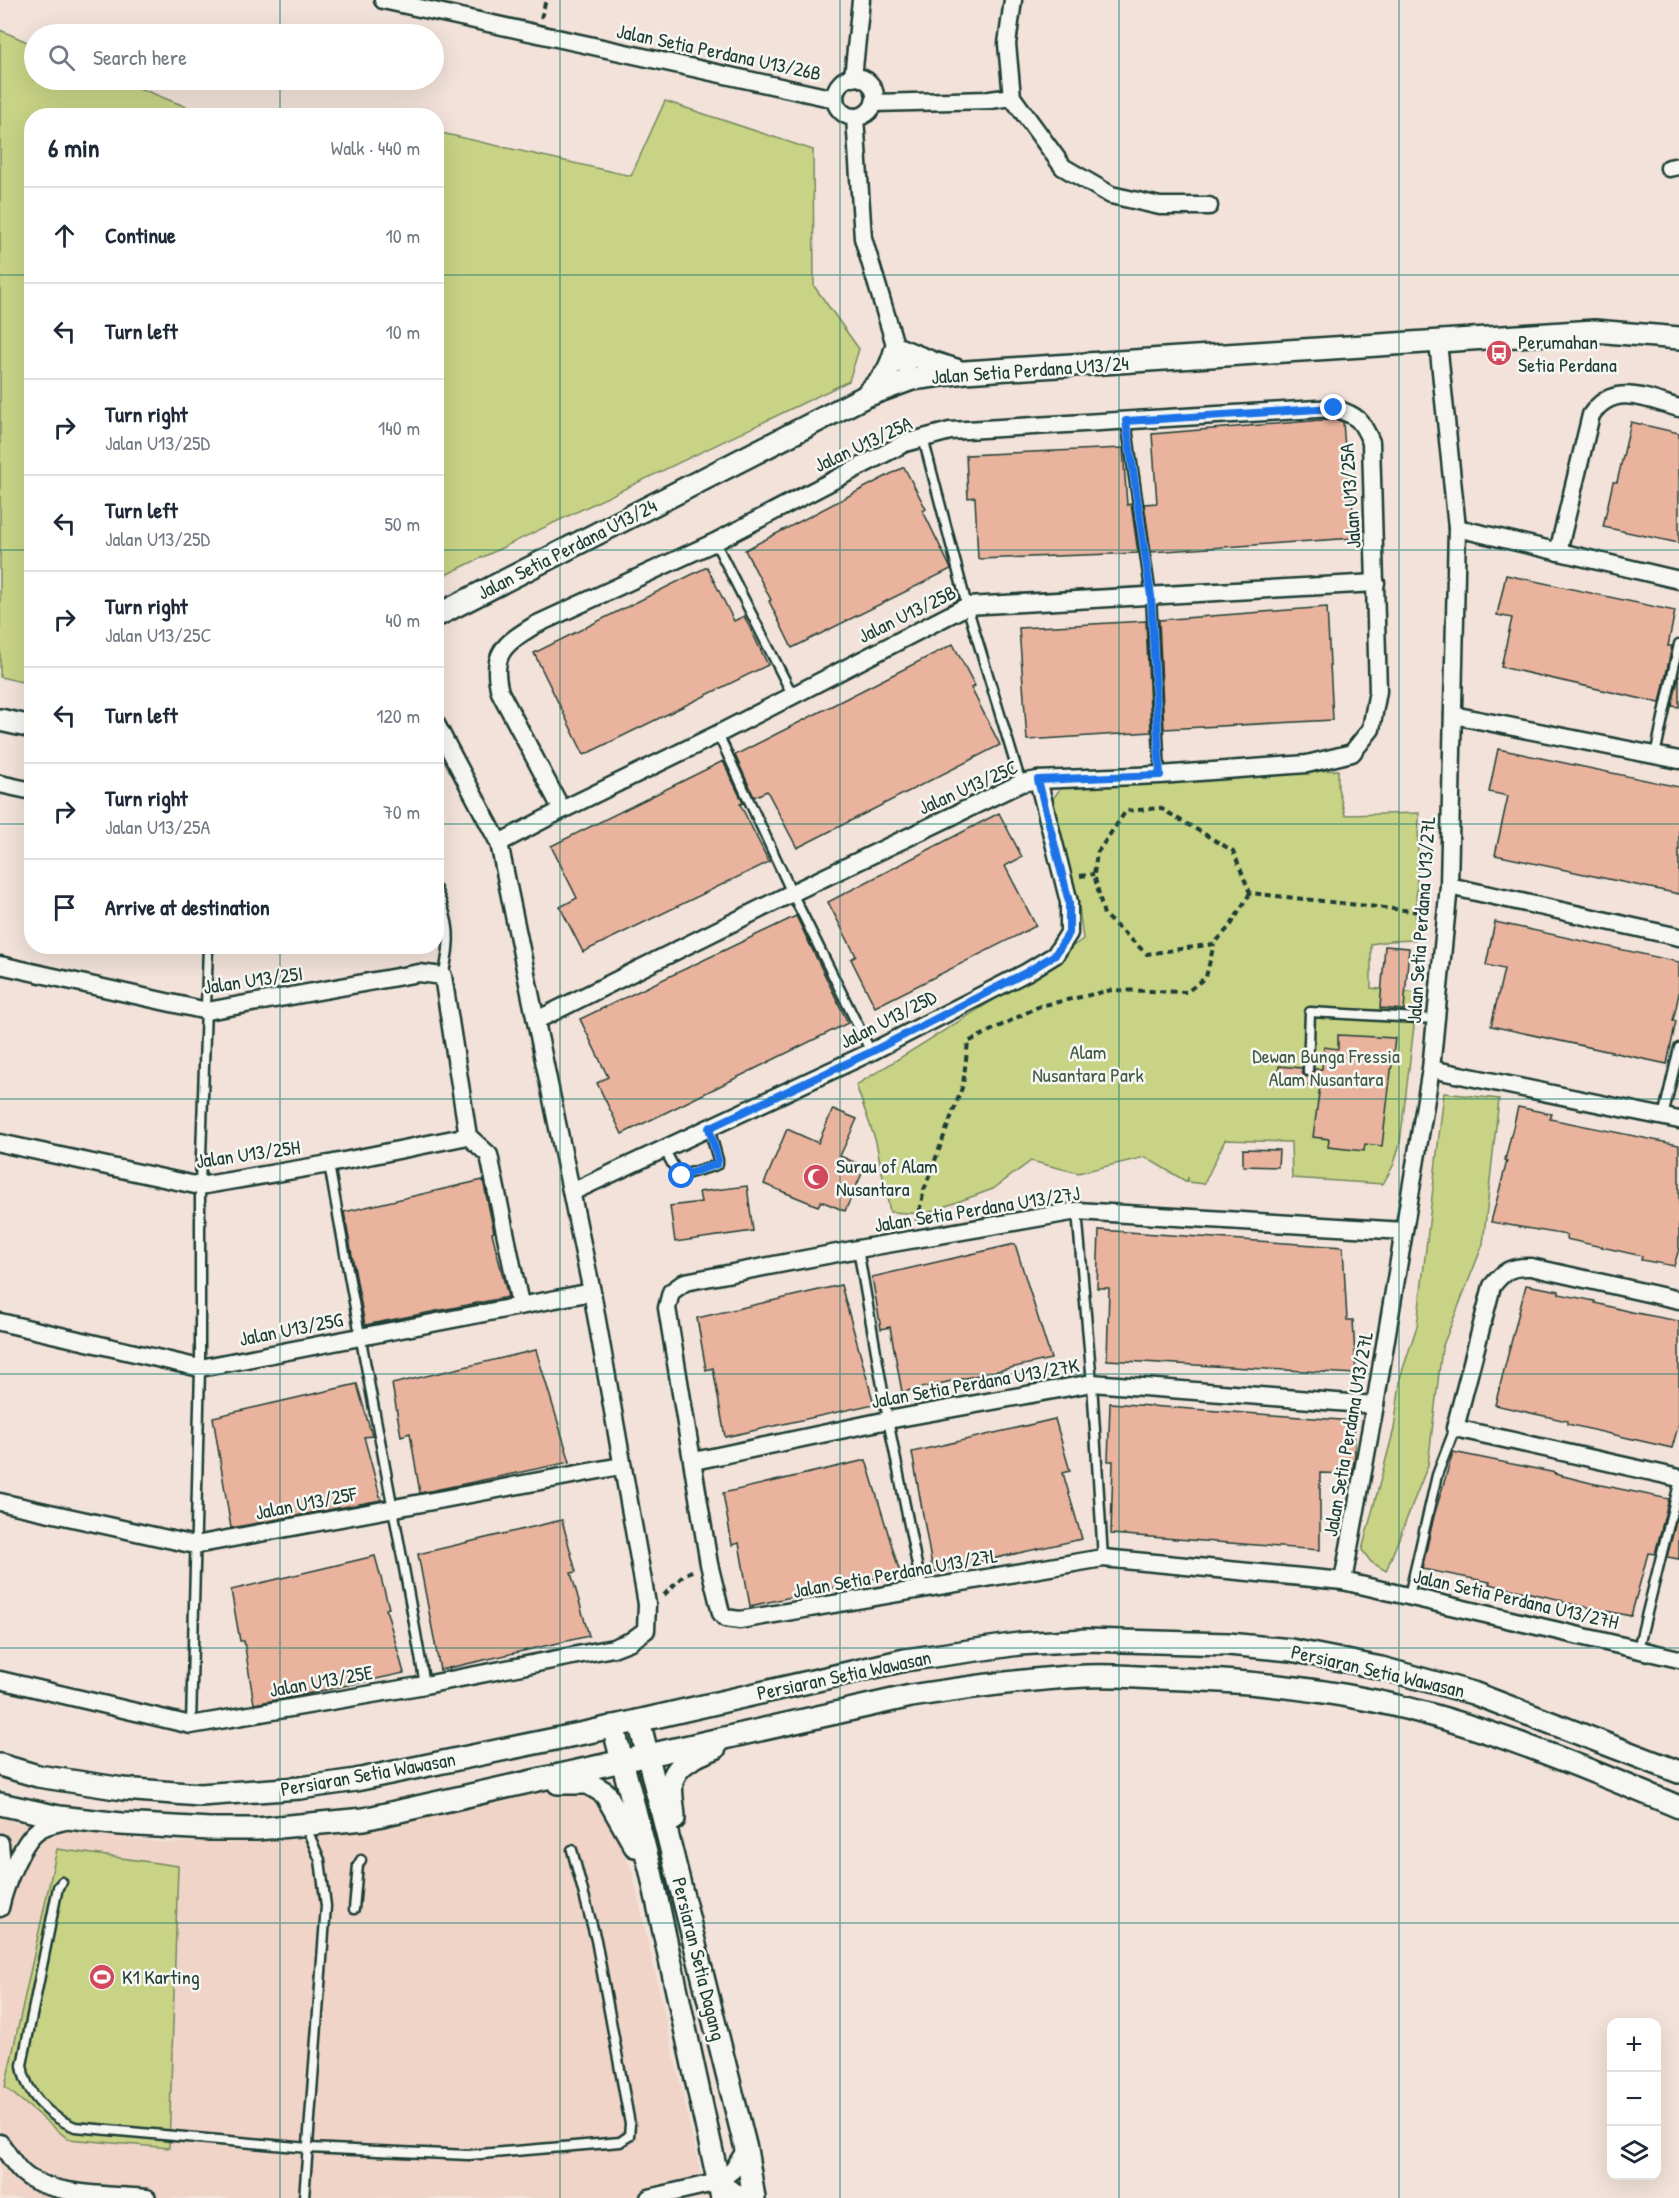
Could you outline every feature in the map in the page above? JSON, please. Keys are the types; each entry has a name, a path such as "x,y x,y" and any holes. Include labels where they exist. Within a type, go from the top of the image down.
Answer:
{"street":[{"name":"Jalan Setia Perdana U13/26B","path":"383,0 835,99"},
{"path":"853,78 861,0"},
{"path":"1013,0 1006,44 1012,97 1063,167 1111,195 1160,206 1209,206"},
{"path":"860,78 873,90 874,103 867,113 855,117 839,110 835,99 838,87 847,79 860,78"},
{"path":"874,103 990,100 1012,97"},
{"path":"855,117 863,238 896,348 912,379"},
{"name":"Jalan Setia Perdana U13/24","path":"444,612 866,396 912,379 965,372 1594,332 1679,338"},
{"name":"Jalan Setia Perdana U13/27L","path":"671,1292 667,1308 694,1461 709,1564 721,1613 732,1621 1103,1558 1343,1581 1431,1069 1449,886 1457,528 1438,342"},
{"path":"896,348 933,363 965,372"},
{"path":"866,396 891,367 896,348"},
{"path":"1558,552 1591,415 1598,404 1610,397 1623,395 1638,396 1679,408"},
{"name":"Jalan U13/25A","path":"562,810 500,692 496,676 497,659 512,639 535,625 715,542 905,443 923,437 950,431 1334,408 1353,414 1364,425 1371,442 1376,583"},
{"path":"1457,528 1679,580"},
{"name":"Jalan U13/25B","path":"499,843 794,696 967,606 1376,583"},
{"name":"Jalan U13/25C","path":"537,1020 792,892 1021,783 1038,780 1160,775 1307,764 1352,753 1371,729 1378,691 1376,583"},
{"path":"1453,716 1679,760"},
{"path":"0,720 24,724"},
{"path":"444,739 499,843 592,1292 647,1623"},
{"name":"Jalan U13/25D","path":"572,1192 871,1052 1027,972 1055,955 1069,933 1069,902 1038,780"},
{"path":"0,784 24,789"},
{"path":"1449,886 1679,937"},
{"name":"Jalan U13/25I","path":"0,965 207,1011 419,973 443,976"},
{"path":"443,976 468,1136 489,1155 520,1304"},
{"path":"1431,1069 1671,1118"},
{"name":"Jalan U13/25H","path":"0,1143 200,1186 329,1164 468,1136"},
{"name":"Jalan Setia Perdana U13/27J","path":"671,1292 685,1282 1077,1211 1404,1231"},
{"path":"1679,1300 1531,1267 1517,1266 1504,1271 1492,1286 1455,1428 1679,1478"},
{"name":"Jalan U13/25G","path":"0,1322 200,1368 520,1304 592,1292"},
{"name":"Jalan Setia Perdana U13/27K","path":"694,1461 888,1420 1092,1383 1375,1405"},
{"name":"Jalan U13/25F","path":"0,1502 195,1545 621,1466"},
{"name":"Jalan Setia Perdana U13/27H","path":"1343,1581 1679,1659"},
{"name":"Jalan U13/25E","path":"0,1680 191,1725 425,1685 613,1648 631,1641 647,1623"},
{"name":"Persiaran Setia Wawasan","path":"0,1765 38,1776 123,1789 200,1795 300,1788 356,1780 613,1726 849,1671 966,1650 1086,1640 1228,1644 1291,1650 1381,1668 1473,1693 1679,1772"},
{"name":"Persiaran Setia Wawasan","path":"0,1804 73,1819 210,1829 258,1829 364,1819 910,1696 1023,1681 1089,1676 1229,1680 1282,1685 1377,1702 1441,1719 1545,1752 1679,1807"},
{"name":"Persiaran Setia Dagang","path":"639,1720 746,2149 754,2198"},
{"name":"Persiaran Setia Dagang","path":"613,1726 651,1872 720,2190"},
{"path":"677,1868 672,1782 678,1768 700,1753 775,1727"},
{"path":"532,1782 588,1783 605,1793 651,1872"},
{"path":"0,1908 4,1888 26,1845 37,1831 73,1819"},
{"path":"0,1843 4,1888"},
{"path":"0,2143 23,2173 43,2184 72,2192 147,2198"},
{"path":"720,2190 746,2149"},
{"path":"648,2198 720,2190 747,2198"}],"lane":[{"path":"1126,421 1151,596 1160,775"},
{"path":"923,437 967,606 1021,783"},
{"path":"715,542 794,696"},
{"path":"1655,755 1679,644"},
{"path":"718,734 792,892 871,1052"},
{"path":"443,976 449,951 447,914 444,907"},
{"path":"191,1725 200,1368 200,1186 208,954"},
{"path":"1308,1071 1310,1012 1436,1018"},
{"path":"1671,1118 1679,1048"},
{"path":"664,1149 679,1176 714,1166 718,1160 709,1128"},
{"path":"329,1164 359,1337 394,1508 425,1685"},
{"path":"1077,1211 1092,1383 1103,1558"},
{"path":"858,1249 888,1420 922,1590"},
{"path":"1409,1596 1437,1475 1455,1428"},
{"path":"1638,1649 1679,1484"},
{"path":"303,2198 326,1906 320,1860 304,1824"},
{"path":"62,1882 58,1887 22,2065 24,2079 48,2112 59,2121 75,2127 308,2148 469,2155 620,2142 629,2136 624,2085 596,1940 572,1850"},
{"path":"354,1909 358,1865 361,1860"}],"path":[{"path":"1214,944 1147,954 1104,915 1094,874 1096,853 1126,811 1160,808 1233,851 1250,894"},
{"path":"1250,894 1446,915"},
{"path":"914,1240 924,1190 963,1085 968,1042 1040,1006 1112,990 1187,992 1206,977 1214,944 1232,925 1250,894"},
{"path":"647,1623 667,1590 685,1574 709,1564"}],"shaded area":[{"path":"549,1791 587,1793 598,1799 632,1871 706,2198 0,2198 0,1817 21,1823 163,1843 287,1839 368,1831 495,1801"}],"green space":[{"path":"0,30 24,41 24,90 144,90 189,108 24,108 24,682 0,677"},
{"path":"665,101 813,150 814,286 859,349 849,381 444,576 444,134 631,176"},
{"name":"Alam Nusantara Park","path":"1338,770 1338,788 1345,815 1419,813 1415,940 1371,944 1371,988 1418,993 1400,1143 1394,1164 1383,1184 1292,1178 1291,1142 1225,1140 1204,1184 1188,1182 1188,1177 1187,1182 1145,1157 1078,1173 1031,1161 993,1189 924,1214 890,1212 876,1142 856,1085 1029,978 1083,939 1079,907 1059,832 1045,810 1062,786 1123,786 1213,780 1253,773"},
{"path":"1444,1093 1499,1099 1483,1244 1442,1348 1428,1465 1386,1571 1371,1562 1362,1550 1394,1429 1401,1375 1417,1326"},
{"name":"K1 Karting","path":"57,1849 178,1866 169,2148 68,2139 5,2087"}],"building":[{"path":"1335,419 1343,422 1348,488 1351,488 1355,538 1151,552 1144,504 1157,503 1152,434"},
{"path":"1631,422 1679,433 1679,543 1603,527 1613,482 1617,482"},
{"path":"1123,448 1127,505 1131,504 1138,553 978,559 975,497 968,498 966,455"},
{"path":"904,467 926,509 923,511 951,569 792,648 769,601 771,600 745,550"},
{"path":"707,567 734,621 744,616 768,665 584,755 534,653"},
{"path":"1506,575 1675,611 1668,646 1672,646 1660,703 1501,667 1512,618 1497,615"},
{"path":"1327,607 1333,720 1164,729 1159,620"},
{"path":"1146,621 1151,732 1027,740 1019,628"},
{"path":"953,644 975,686 971,688 1000,745 797,848 767,791 754,797 735,755"},
{"path":"1679,674 1679,707 1672,706"},
{"path":"1498,749 1679,787 1679,894 1495,855 1508,796 1489,792"},
{"path":"723,761 743,803 740,804 769,862 583,952 560,907 577,898 551,846"},
{"path":"999,813 1022,857 1005,866 1036,926 875,1007 851,959 856,956 828,902"},
{"path":"796,916 848,1023 622,1134 597,1083 608,1077 580,1019"},
{"path":"1495,922 1679,962 1679,994 1673,1021 1676,1021 1667,1064 1491,1026 1504,969 1486,965"},
{"path":"1385,946 1409,948 1404,1010 1380,1008"},
{"path":"1338,1035 1395,1038 1382,1146 1365,1144 1364,1151 1328,1147 1329,1139 1313,1137 1320,1086 1278,1083 1279,1066 1302,1068 1303,1074 1307,1077 1313,1075 1314,1069 1322,1069 1324,1047 1338,1049"},
{"path":"1518,1107 1552,1114 1550,1119 1679,1145 1679,1249 1674,1266 1641,1260 1642,1256 1566,1239 1567,1235 1491,1222"},
{"path":"833,1109 857,1119 840,1156 865,1167 845,1211 821,1201 818,1206 764,1184 787,1129 818,1143"},
{"path":"1243,1149 1279,1150 1278,1167 1243,1166"},
{"path":"483,1180 494,1232 492,1233 508,1297 365,1325 344,1212"},
{"path":"747,1186 753,1231 675,1242 670,1206 701,1202 699,1192"},
{"path":"1099,1230 1343,1247 1347,1320 1353,1320 1356,1374 1107,1360 1109,1288 1097,1288"},
{"path":"1015,1244 1051,1359 902,1392 890,1327 881,1329 872,1277"},
{"path":"841,1285 874,1404 725,1437 713,1368 706,1370 697,1318"},
{"path":"1526,1285 1559,1291 1559,1294 1595,1301 1595,1303 1631,1312 1679,1321 1679,1423 1672,1448 1495,1405"},
{"path":"536,1350 570,1462 420,1493 410,1433 401,1436 392,1384"},
{"path":"357,1384 372,1436 364,1437 381,1500 231,1528 213,1417"},
{"path":"1110,1403 1354,1421 1355,1454 1352,1474 1320,1473 1320,1550 1111,1534 1113,1461 1108,1461"},
{"path":"1055,1419 1070,1471 1063,1473 1082,1539 933,1572 912,1452"},
{"path":"1453,1452 1669,1499 1655,1554 1648,1553 1631,1616 1562,1602 1562,1600 1489,1584 1490,1582 1422,1569 1434,1516"},
{"path":"866,1460 900,1573 750,1606 739,1543 732,1545 723,1493"},
{"path":"1679,1510 1679,1559 1667,1557"},
{"path":"562,1520 576,1572 571,1573 589,1636 440,1670 418,1554"},
{"path":"375,1556 389,1608 386,1609 404,1673 254,1704 244,1641 240,1641 231,1590"}],"place":[{"name":"Perumahan Setia Perdana","path":"1499,353"},
{"name":"Surau of Alam Nusantara","path":"816,1177"},
{"name":"K1 Karting","path":"102,1977"}],"route":[{"path":"682,1176 717,1164 718,1160 709,1128 871,1052 1027,972 1055,955 1069,933 1069,902 1038,780 1160,775 1151,596 1126,421 1334,408"}],"park label":[{"name":"Dewan Bunga Fressia Alam Nusantara","path":"1326,1068"}]}
